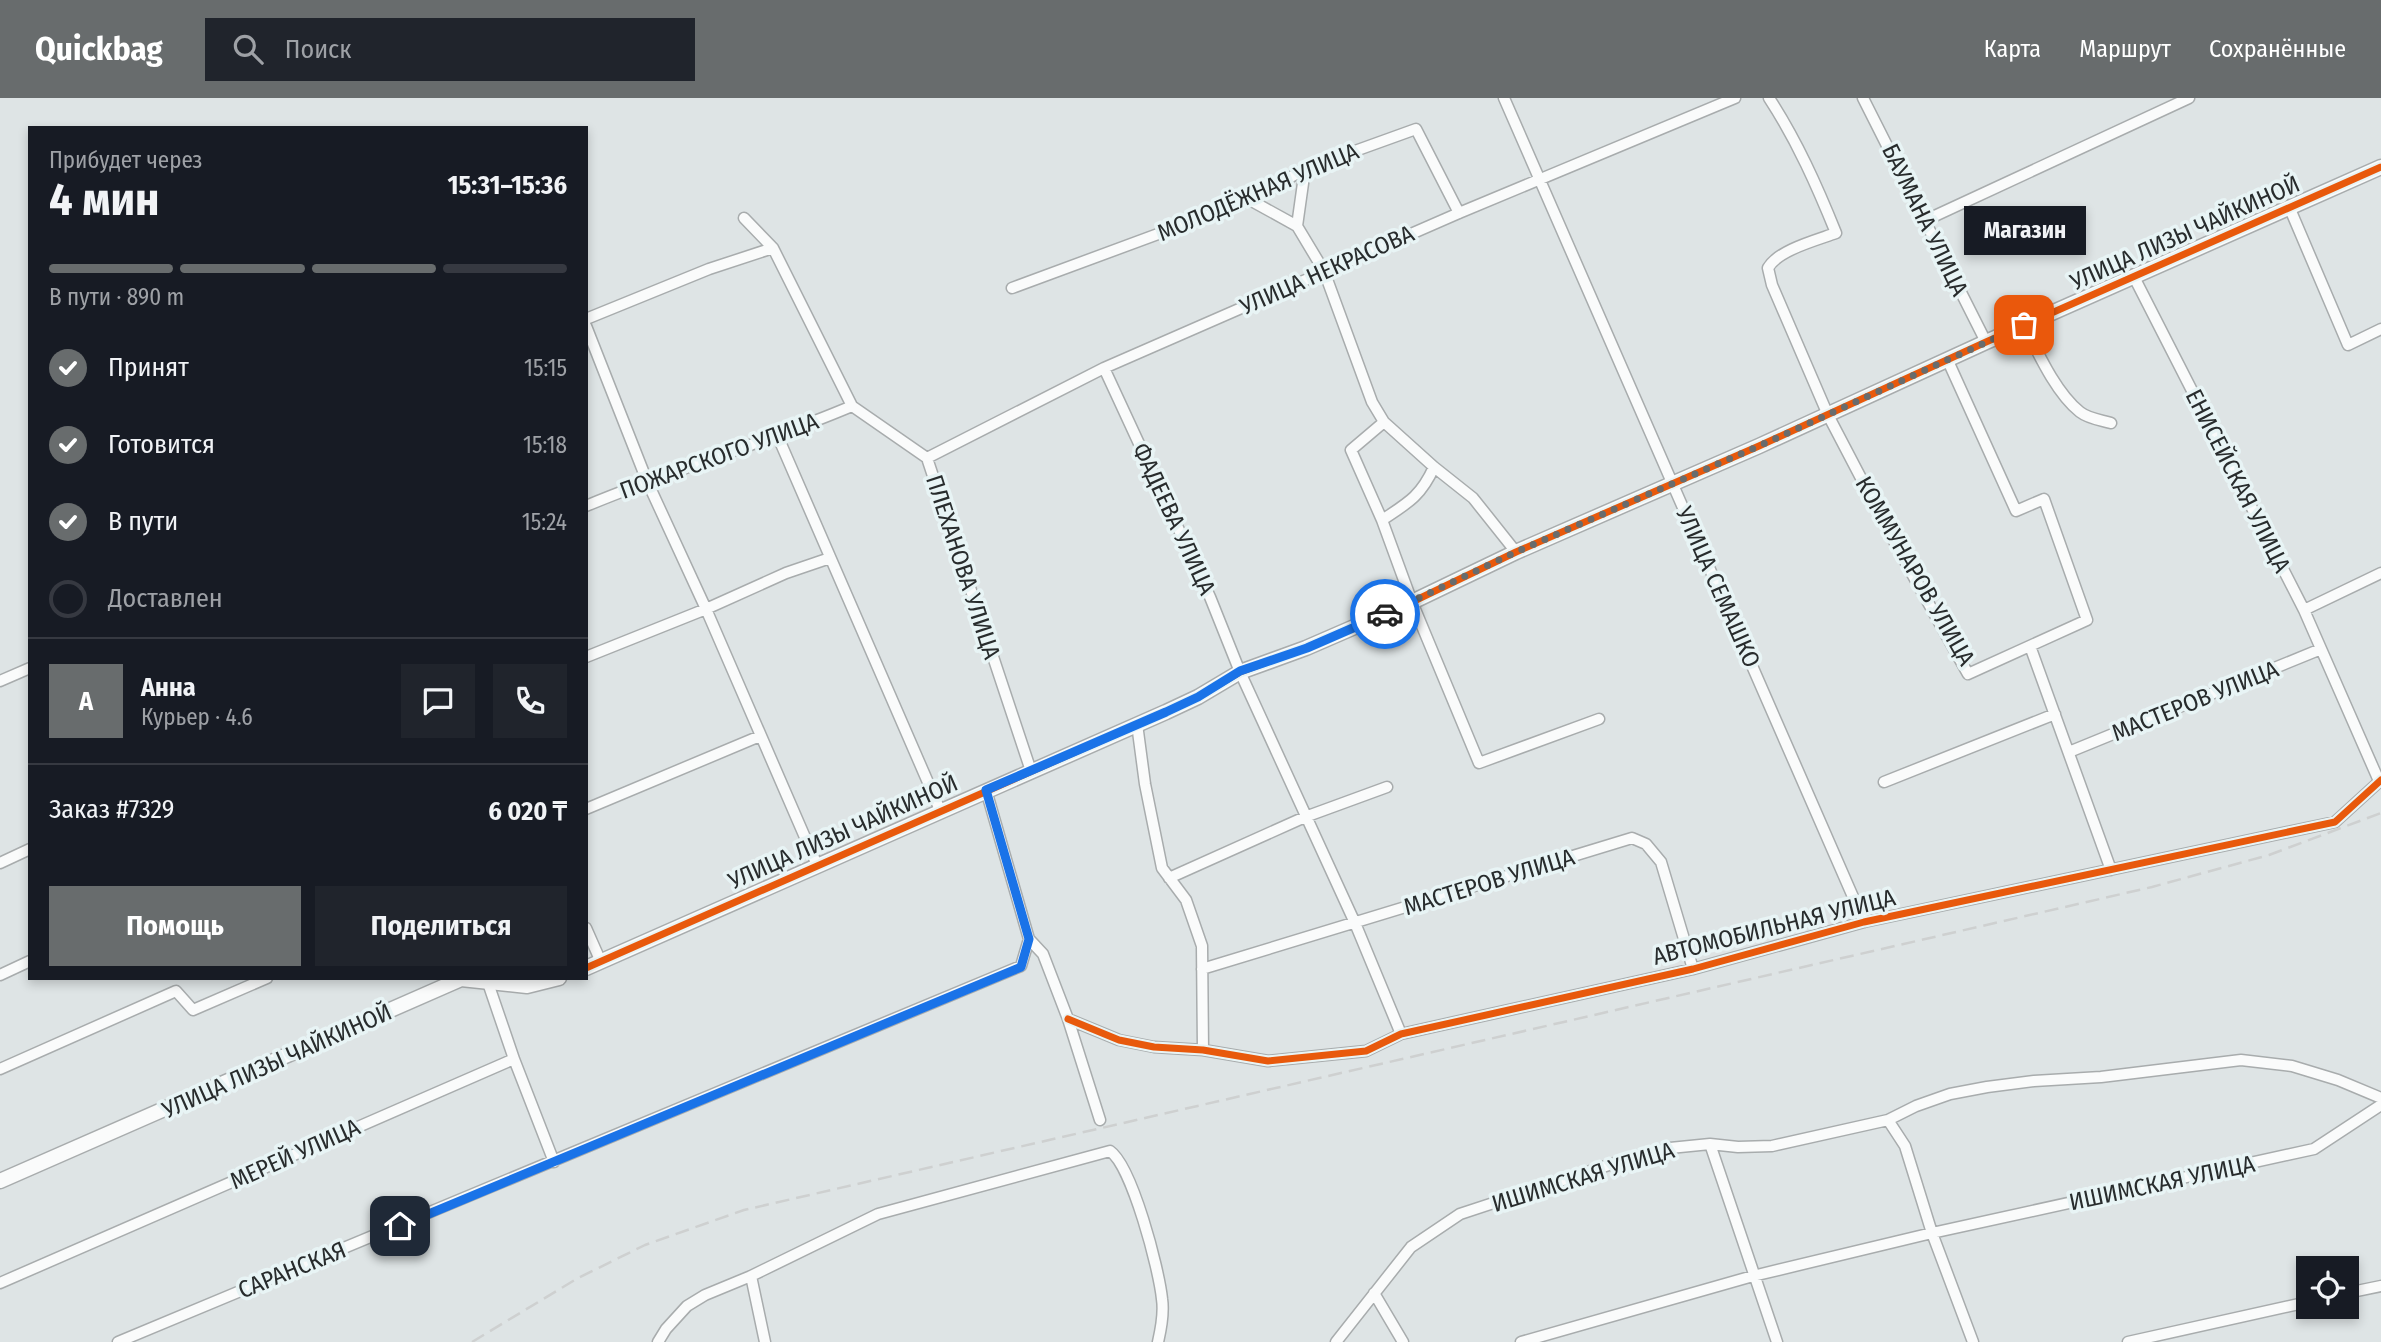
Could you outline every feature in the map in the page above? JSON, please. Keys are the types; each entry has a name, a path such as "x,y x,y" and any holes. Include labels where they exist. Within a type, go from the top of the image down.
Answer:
{"street":[{"name":"УЛИЦА СЕМАШКО","path":"1504,98 1864,922"},
{"name":"УЛИЦА НЕКРАСОВА","path":"927,458 1104,368 1459,213 1735,98"},
{"name":"КОММУНАРОВ УЛИЦА","path":"1769,98 1798,147 1836,233 1795,248 1771,262 1768,268 1772,285 1828,415 1896,545 1969,674 2087,620 2044,499 2016,511 1948,361"},
{"name":"БАУМАНА УЛИЦА","path":"1863,98 1986,342"},
{"path":"1926,220 2189,98"},
{"name":"МОЛОДЁЖНАЯ УЛИЦА","path":"1012,288 1250,200 1305,169 1416,129 1459,213"},
{"name":"УЛИЦА ЛИЗЫ ЧАЙКИНОЙ","path":"588,967 1198,697 1240,671 1307,648 1412,602 1516,552 2381,167"},
{"path":"1297,226 1305,169"},
{"path":"1250,200 1297,226 1324,271 1372,402 1384,422 1473,498 1516,552"},
{"path":"2290,209 2348,345 2381,329"},
{"name":"ПЛЕХАНОВА УЛИЦА","path":"744,218 773,248 852,406 927,458 1031,771"},
{"path":"588,318 709,269 773,248"},
{"name":"ЕНИСЕЙСКАЯ УЛИЦА","path":"2134,277 2304,610 2380,781"},
{"path":"2024,325 2048,374 2071,402 2088,417 2111,423"},
{"path":"588,331 647,481 706,609 817,865"},
{"name":"ФАДЕЕВА УЛИЦА","path":"1104,368 1205,585 1240,671 1355,923 1401,1034"},
{"name":"ПОЖАРСКОГО УЛИЦА","path":"588,505 647,481 778,437 852,406"},
{"path":"1384,422 1352,450 1479,763 1599,719"},
{"path":"778,437 940,810"},
{"path":"1382,520 1412,501 1425,487 1434,467"},
{"path":"588,656 706,609 786,573 830,558"},
{"path":"2304,610 2381,573"},
{"path":"2030,646 2111,870"},
{"name":"МАСТЕРОВ УЛИЦА","path":"2069,752 2321,649"},
{"path":"0,681 28,669"},
{"path":"1884,782 2055,714"},
{"path":"1137,724 1145,784 1162,868 1186,900 1202,946 1203,1050"},
{"path":"588,808 760,736"},
{"name":"АВТОМОБИЛЬНАЯ УЛИЦА","path":"1068,1019 1119,1040 1268,1061 1366,1051 1401,1034 1693,969 1864,922 2335,822 2380,781"},
{"path":"1169,878 1305,817 1387,787"},
{"path":"986,790 1029,939 1044,954 1100,1120"},
{"name":"МАСТЕРОВ УЛИЦА","path":"1202,969 1632,838 1646,844 1661,862 1693,969"},
{"path":"0,863 28,850"},
{"path":"588,933 601,962"},
{"name":"САРАНСКАЯ","path":"118,1342 1021,967 1029,939"},
{"path":"0,975 28,962"},
{"path":"0,1069 176,991 193,1010 262,980"},
{"name":"УЛИЦА ЛИЗЫ ЧАЙКИНОЙ","path":"0,1181 459,980"},
{"name":"УЛИЦА ЛИЗЫ ЧАЙКИНОЙ","path":"487,980 527,986 551,980"},
{"path":"487,980 554,1162"},
{"name":"МЕРЕЙ УЛИЦА","path":"0,1283 514,1059"},
{"name":"ИШИМСКАЯ УЛИЦА","path":"1336,1342 1411,1247 1460,1214 1630,1158 1670,1148 1710,1144 1772,1146 1888,1120 1950,1094 1987,1087 2101,1077 2241,1060 2292,1066 2338,1080 2381,1098"},
{"name":"ИШИМСКАЯ УЛИЦА","path":"1521,1342 1753,1276 1932,1233 2314,1149 2381,1105"},
{"path":"1888,1120 1905,1146 1932,1233 1973,1342"},
{"path":"1710,1144 1777,1342"},
{"path":"659,1342 666,1329 687,1306 705,1295 751,1276 878,1214 1110,1151 1118,1156 1127,1172 1163,1300 1158,1342"},
{"path":"751,1276 765,1342"},
{"path":"2359,1291 2381,1286"},
{"path":"1374,1293 1403,1342"},
{"path":"2128,1342 2296,1305"}],"railway":[{"path":"472,1342 578,1278 645,1245 744,1210 2152,887 2269,855 2381,813"}],"cycle path":[{"path":"588,967 1166,712 1240,672 1306,648 1412,602 1516,552 2381,167"},
{"path":"1068,1019 1119,1040 1268,1061 1366,1051 1401,1034 1693,969 1864,922 2335,822 2381,780"}],"way so far":[{"path":"1385,614 1516,552 1759,446 2024,325"}],"place":[{"name":"Магазин","path":"2024,325"}],"route":[{"path":"400,1226 1021,967 1029,939 986,790 1166,712 1198,697 1240,671 1307,648 1385,614"}]}
